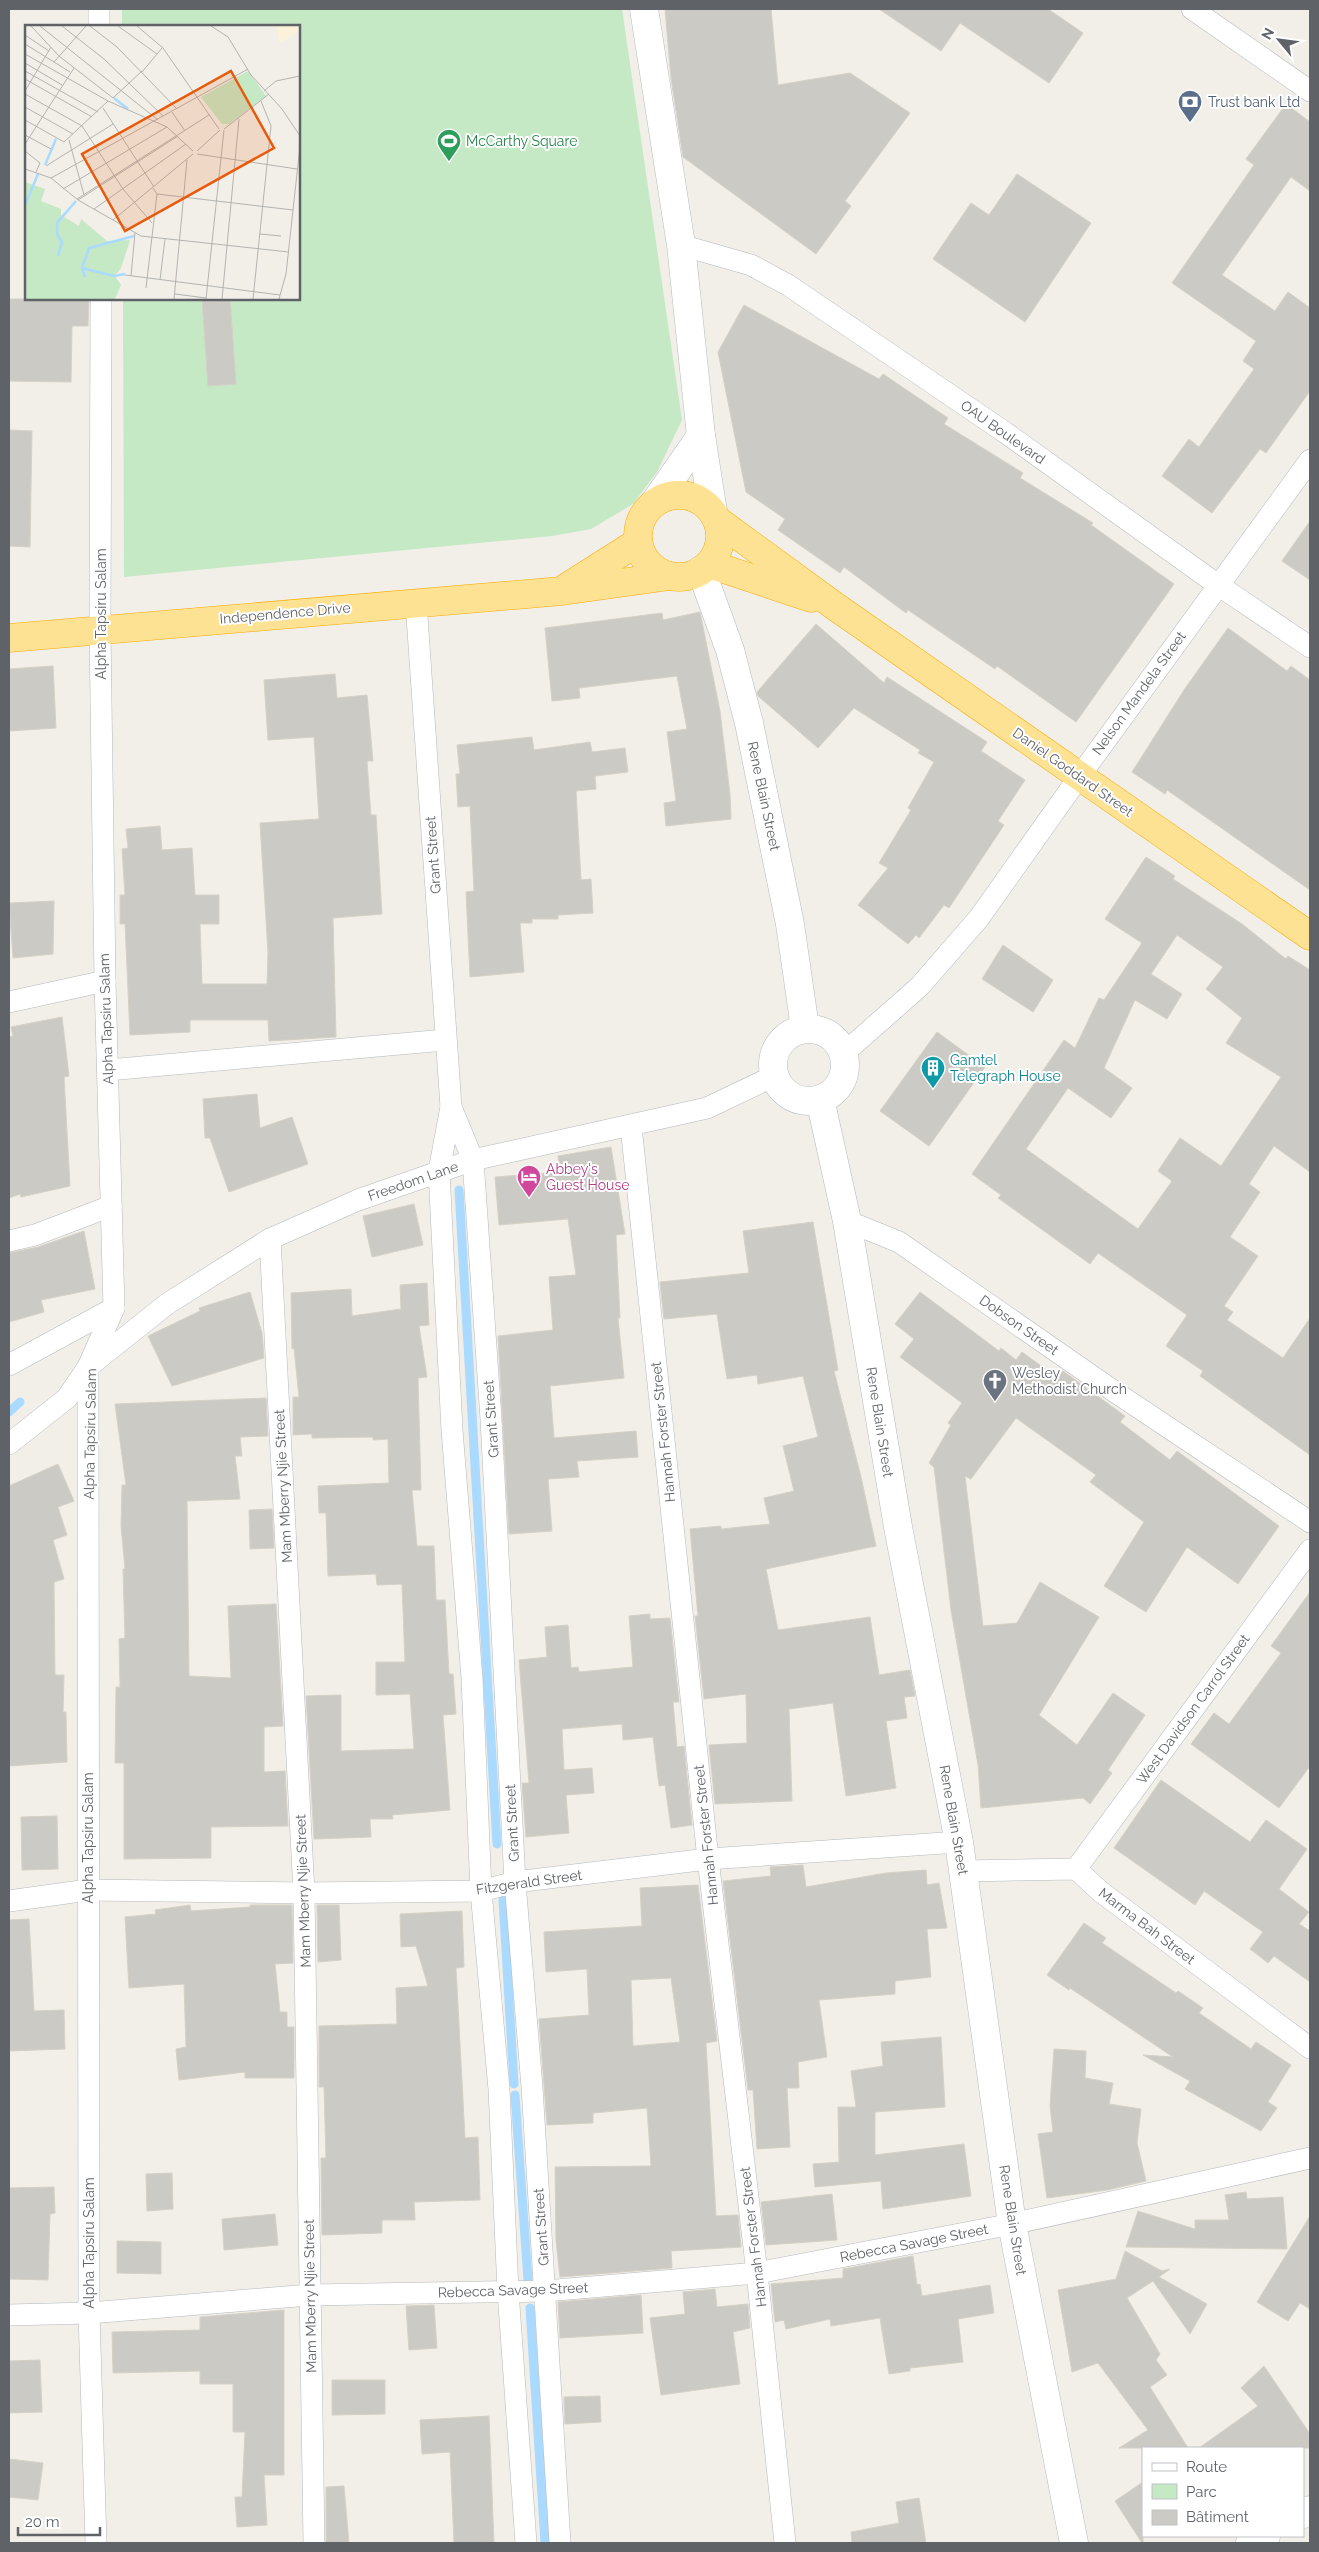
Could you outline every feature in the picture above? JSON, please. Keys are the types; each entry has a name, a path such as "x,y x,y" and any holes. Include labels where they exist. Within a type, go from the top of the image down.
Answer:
{"highway":[{"path":"680,494 692,496 715,516 720,529 719,548 705,567 681,577 670,576 652,567 641,551 638,542 639,527 645,513 655,502 666,496 680,494"},
{"name":"Daniel Goddard Street","path":"715,516 836,607 1310,936"},
{"path":"562,591 638,542"},
{"name":"Daniel Goddard Street","path":"705,567 836,607"},
{"name":"Independence Drive","path":"9,638 562,591 670,576"}],"street":[{"path":"99,9 99,25"},
{"path":"644,9 681,246 701,436 715,516"},
{"path":"1192,9 1310,91"},
{"name":"OAU Boulevard","path":"681,246 751,266 788,285 1006,433 1218,585 1310,646"},
{"name":"Alpha Tapsiru Salam","path":"96,2543 89,2313 88,1367 114,1308 105,981 100,630 101,300"},
{"path":"655,502 701,436"},
{"name":"Nelson Mandela Street","path":"843,1054 920,986 979,918 1079,777 1310,460"},
{"name":"Rene Blain Street","path":"705,567 730,650 749,723 790,924 805,1028"},
{"name":"Grant Street","path":"416,602 451,1107 439,1171 452,1430 472,1678 481,1891 499,2089 508,2291 526,2543"},
{"path":"9,1002 105,981"},
{"path":"805,1028 828,1034 836,1040 843,1054 844,1071 840,1083 831,1093 820,1099 798,1099 788,1094 774,1076 773,1062 776,1049 784,1038 805,1028"},
{"path":"108,1070 446,1040"},
{"name":"Freedom Lane","path":"88,1367 167,1304 270,1239 358,1200 473,1160 707,1108 774,1076"},
{"name":"Rene Blain Street","path":"820,1099 847,1221 898,1527 959,1842 1012,2224 1074,2543"},
{"name":"Grant Street","path":"451,1107 473,1160 492,1430 515,1882 532,2087 560,2543"},
{"name":"Hannah Forster Street","path":"631,1126 708,1859 758,2273 785,2543"},
{"path":"9,1240 35,1235 111,1206"},
{"name":"Dobson Street","path":"847,1221 899,1242 1115,1392 1310,1522"},
{"name":"Mam Mberry Njie Street","path":"270,1239 304,1893 314,2543"},
{"path":"9,1365 114,1308"},
{"path":"9,1444 67,1398 88,1367"},
{"name":"West Davidson Carrol Street","path":"1076,1869 1310,1550"},
{"name":"Fitzgerald Street","path":"9,1900 88,1890 304,1893 481,1891 515,1882 708,1859 959,1842"},
{"path":"963,1871 1076,1869"},
{"name":"Marma Bah Street","path":"1076,1869 1101,1892 1310,2048"},
{"name":"Rebecca Savage Street","path":"9,2315 89,2313 310,2295 545,2291 758,2273 1012,2224 1310,2158"},
{"path":"1250,2543 1264,2537"}],"green space":[{"name":"McCarthy Square","path":"122,9 622,9 682,420 657,472 633,504 591,529 552,536 124,577 123,300 300,300 300,25 122,25"}],"building":[{"path":"665,9 771,9 778,85 850,73 910,113 845,201 851,206 816,254 683,157 671,78"},
{"path":"879,9 1048,9 1083,33 1049,83 960,23 941,51"},
{"path":"1286,104 1310,122 1310,191 1291,177 1222,275 1275,311 1288,292 1310,308 1310,391 1266,453 1260,449 1212,513 1162,476 1189,439 1199,447 1254,369 1243,361 1256,341 1172,283 1254,165 1246,159"},
{"path":"1017,174 1091,223 1025,322 933,259 971,203 989,215"},
{"path":"9,299 89,300 88,326 72,326 71,382 9,381"},
{"path":"202,300 230,300 236,384 208,386"},
{"path":"744,305 879,379 883,374 948,418 944,424 1023,473 1020,478 1093,523 1091,525 1174,584 1076,722 997,666 995,669 908,610 906,613 844,567 840,573 778,530 785,519 746,492 718,352"},
{"path":"9,430 32,431 30,547 9,546"},
{"path":"1310,521 1310,580 1282,561"},
{"path":"700,612 720,711 730,794 731,819 666,826 664,803 676,801 667,732 687,729 677,676 579,688 580,698 552,701 545,628 662,613 663,620"},
{"path":"816,624 884,683 887,677 987,742 981,751 1025,780 998,821 1004,825 949,908 944,905 919,938 916,935 908,944 858,905 888,868 879,863 911,810 908,808 934,762 918,753 920,750 854,708 818,748 758,696 757,692"},
{"path":"1228,628 1287,671 1291,666 1310,680 1310,890 1167,790 1165,794 1132,772 1184,690"},
{"path":"53,666 56,728 9,731 9,669"},
{"path":"335,674 337,698 367,695 373,761 367,761 371,815 376,815 382,914 333,918 336,1037 269,1041 268,1020 190,1020 190,1032 130,1035 125,924 120,924 120,895 125,895 122,849 128,848 126,829 160,826 162,850 192,848 195,895 219,895 219,924 200,924 202,984 267,984 268,952 260,823 319,819 314,737 268,740 264,680"},
{"path":"532,737 534,750 590,742 592,752 625,748 628,772 595,776 596,789 576,791 581,880 591,879 593,913 558,915 558,919 532,919 532,923 520,923 524,972 470,977 466,892 474,891 470,806 458,807 456,774 460,774 457,745"},
{"path":"1146,857 1175,876 1173,879 1242,924 1286,959 1288,956 1310,970 1310,1172 1274,1146 1249,1184 1260,1192 1230,1237 1258,1256 1224,1306 1233,1312 1227,1320 1283,1358 1310,1318 1310,1455 1200,1376 1203,1371 1166,1346 1187,1315 1098,1253 1090,1264 998,1198 1001,1195 972,1174 1064,1040 1075,1048 1099,998 1104,1000 1142,943 1105,919","holes":["1177,935 1223,967 1206,989 1242,1018 1226,1043 1281,1077 1221,1166 1180,1138 1158,1171 1172,1181 1138,1229 1026,1149 1068,1088 1111,1118 1132,1088 1104,1068 1135,1000 1167,1019 1182,994 1151,974"]},
{"path":"54,901 53,954 13,958 9,903"},
{"path":"1003,945 1053,980 1033,1012 982,979"},
{"path":"62,1017 69,1076 64,1077 70,1186 21,1197 20,1194 9,1198 9,1037 13,1036 11,1027"},
{"name":"Gamtel Telegraph House","path":"937,1032 985,1067 929,1146 880,1111"},
{"path":"257,1094 260,1128 292,1117 308,1164 229,1192 210,1138 205,1138 203,1099"},
{"path":"611,1147 625,1234 616,1235 620,1318 618,1318 624,1378 550,1386 554,1438 636,1431 638,1457 577,1461 579,1477 548,1479 552,1531 509,1534 498,1336 553,1330 549,1277 576,1275 568,1219 499,1225 495,1177 560,1172 558,1156"},
{"path":"414,1204 423,1245 372,1257 363,1216"},
{"path":"813,1222 838,1370 834,1371 861,1477 876,1546 766,1569 778,1630 870,1617 879,1675 910,1670 915,1696 904,1697 907,1718 886,1721 896,1788 846,1796 833,1703 789,1709 792,1801 715,1804 709,1745 747,1743 746,1694 704,1699 695,1616 698,1616 690,1529 721,1526 721,1529 770,1524 764,1498 794,1491 783,1446 818,1437 803,1376 758,1384 757,1375 727,1379 717,1314 664,1319 660,1282 749,1273 743,1231"},
{"path":"84,1231 95,1289 41,1300 44,1312 9,1322 9,1253 38,1247"},
{"path":"427,1283 429,1325 419,1326 427,1377 418,1378 421,1490 412,1490 417,1546 434,1546 436,1600 445,1600 449,1674 453,1674 456,1714 443,1715 450,1810 392,1815 393,1819 370,1819 371,1837 314,1839 306,1696 341,1695 341,1751 414,1749 410,1694 376,1695 376,1662 405,1662 402,1584 377,1585 376,1574 328,1576 326,1513 319,1513 318,1486 389,1483 388,1439 373,1440 373,1437 312,1438 312,1434 293,1435 293,1397 299,1397 294,1348 292,1349 291,1293 351,1289 352,1316 401,1309 400,1285"},
{"path":"250,1292 262,1333 264,1358 172,1386 148,1336 200,1311 199,1308"},
{"path":"920,1292 999,1351 1001,1348 1016,1360 1022,1352 1058,1378 1063,1371 1125,1416 1120,1422 1170,1460 1177,1451 1279,1526 1238,1584 1187,1547 1146,1612 1104,1586 1144,1522 1090,1482 1096,1475 1016,1418 971,1479 965,1476 983,1626 1017,1623 1040,1582 1099,1617 1039,1715 1077,1745 1113,1693 1145,1715 1108,1770 1112,1773 1090,1804 1083,1798 981,1808 978,1765 951,1610 934,1467 929,1463 951,1425 948,1423 962,1403 900,1357 914,1339 895,1324"},
{"path":"266,1398 268,1436 240,1437 242,1456 235,1456 240,1499 187,1501 189,1676 231,1678 228,1606 276,1604 283,1726 264,1727 264,1772 285,1771 288,1826 211,1827 211,1858 124,1859 124,1763 115,1763 116,1687 120,1687 119,1639 125,1638 123,1569 125,1569 121,1526 122,1485 126,1485 115,1404"},
{"path":"58,1464 74,1501 58,1507 67,1535 53,1540 64,1579 54,1582 55,1675 64,1675 63,1712 66,1712 67,1762 9,1766 9,1486"},
{"path":"272,1509 274,1548 250,1549 249,1510"},
{"path":"1310,1592 1310,1766 1279,1808 1191,1744 1214,1713 1229,1724 1281,1653 1271,1646"},
{"path":"650,1614 650,1619 670,1618 679,1702 673,1702 677,1747 684,1746 692,1825 671,1828 665,1785 659,1786 653,1737 623,1740 622,1724 562,1729 564,1770 592,1768 594,1793 566,1795 569,1833 526,1837 522,1783 529,1783 519,1660 547,1657 545,1627 568,1625 571,1668 578,1667 579,1672 633,1667 629,1616"},
{"path":"1161,1780 1250,1842 1266,1820 1307,1849 1279,1889 1309,1912 1299,1924 1310,1931 1310,1982 1274,1956 1268,1963 1250,1949 1263,1932 1204,1891 1195,1905 1114,1848"},
{"path":"57,1816 58,1869 22,1870 21,1817"},
{"path":"803,1865 806,1887 886,1873 926,1870 927,1885 939,1883 947,1928 927,1929 931,1977 895,1981 895,1994 819,2000 827,2057 798,2062 799,2088 787,2088 790,2147 757,2149 753,2090 748,2090 723,1881 771,1876 770,1867"},
{"path":"698,1885 717,2041 706,2043 716,2216 738,2215 741,2247 671,2251 672,2268 560,2277 556,2241 555,2167 651,2166 647,2108 593,2113 593,2123 547,2125 539,2019 589,2015 587,1969 546,1972 544,1932 642,1926 640,1888","holes":["671,1978 680,2042 633,2046 631,1980"]},
{"path":"190,1905 191,1911 250,1907 250,1905 292,1905 293,1963 275,1964 280,2012 287,2012 287,2027 294,2027 294,2078 245,2078 245,2072 179,2080 176,2049 186,2047 184,1984 129,1988 125,1917 156,1914 155,1910"},
{"path":"317,1905 339,1905 341,1960 318,1962"},
{"path":"462,1911 464,1967 456,1968 465,2138 478,2137 480,2200 414,2202 415,2220 382,2220 382,2233 322,2235 321,2158 326,2158 324,2087 319,2087 319,2026 397,2024 396,1988 428,1986 416,1946 401,1947 400,1914"},
{"path":"29,1919 34,2011 64,2010 65,2049 9,2051 9,1920"},
{"path":"1084,1923 1106,1938 1102,1943 1176,1993 1178,1991 1203,2008 1199,2013 1251,2049 1256,2042 1291,2065 1268,2102 1277,2108 1261,2131 1185,2089 1190,2081 1143,2055 1173,2057 1070,1988 1069,1990 1047,1975"},
{"path":"941,2037 945,2107 875,2112 875,2155 964,2144 971,2196 883,2209 881,2181 815,2187 813,2164 839,2162 838,2107 856,2107 851,2071 883,2066 881,2042"},
{"path":"1054,2049 1086,2051 1085,2078 1113,2083 1109,2104 1141,2109 1137,2143 1146,2181 1107,2190 1047,2198 1038,2134 1053,2132 1050,2106"},
{"path":"172,2173 173,2209 147,2211 146,2174"},
{"path":"54,2187 55,2213 50,2214 48,2280 9,2279 9,2188"},
{"path":"1246,2192 1247,2199 1283,2197 1287,2249 1126,2247 1138,2211 1195,2229 1195,2220 1229,2220 1225,2195"},
{"path":"832,2194 837,2240 766,2245 761,2202"},
{"path":"275,2214 278,2245 224,2250 222,2219"},
{"path":"1310,2216 1310,2309 1300,2303 1288,2321 1257,2302"},
{"path":"117,2241 161,2242 161,2274 117,2273"},
{"path":"1125,2251 1162,2271 1170,2269 1159,2277 1207,2304 1190,2334 1153,2281 1127,2298 1160,2354 1156,2360 1167,2375 1150,2387 1187,2447 1119,2448 1148,2430 1098,2363 1072,2372 1058,2290 1116,2279"},
{"path":"913,2256 917,2285 920,2284 922,2296 990,2285 994,2313 958,2319 963,2362 910,2368 910,2371 889,2374 880,2318 831,2326 830,2319 786,2329 784,2320 775,2322 771,2284 843,2278 843,2269"},
{"path":"715,2289 717,2307 748,2304 750,2328 733,2332 740,2384 661,2395 650,2318 685,2314 683,2292"},
{"path":"641,2295 643,2333 560,2338 558,2302"},
{"path":"434,2305 437,2348 409,2350 406,2306"},
{"path":"284,2310 284,2475 264,2475 267,2525 237,2527 235,2497 242,2497 245,2432 233,2432 233,2384 200,2384 200,2371 113,2373 112,2332 200,2330 200,2317"},
{"path":"40,2360 42,2412 9,2413 9,2361"},
{"path":"1264,2366 1310,2434 1310,2448 1200,2447 1258,2406 1241,2388"},
{"path":"332,2380 385,2380 385,2414 332,2415"},
{"path":"600,2396 601,2422 565,2424 564,2397"},
{"path":"489,2416 494,2543 454,2543 450,2452 422,2454 420,2420"},
{"path":"9,2459 43,2463 38,2500 9,2497"},
{"path":"1142,2483 1143,2543 1142,2543 1115,2501"},
{"path":"344,2486 349,2543 326,2543 326,2487"},
{"path":"919,2498 926,2543 852,2543 851,2532 899,2523 896,2502"}],"waterway":[{"path":"459,1190 497,1844"},
{"path":"9,1412 20,1402"},
{"path":"503,1900 514,2084"},
{"path":"515,2095 528,2280"},
{"path":"530,2308 545,2543"}],"place":[{"name":"Trust bank Ltd","path":"1190,123"},
{"name":"McCarthy Square","path":"449,162"},
{"name":"Gamtel Telegraph House","path":"933,1089"},
{"name":"Abbey's Guest House","path":"529,1198"},
{"name":"Wesley Methodist Church","path":"995,1402"}]}
